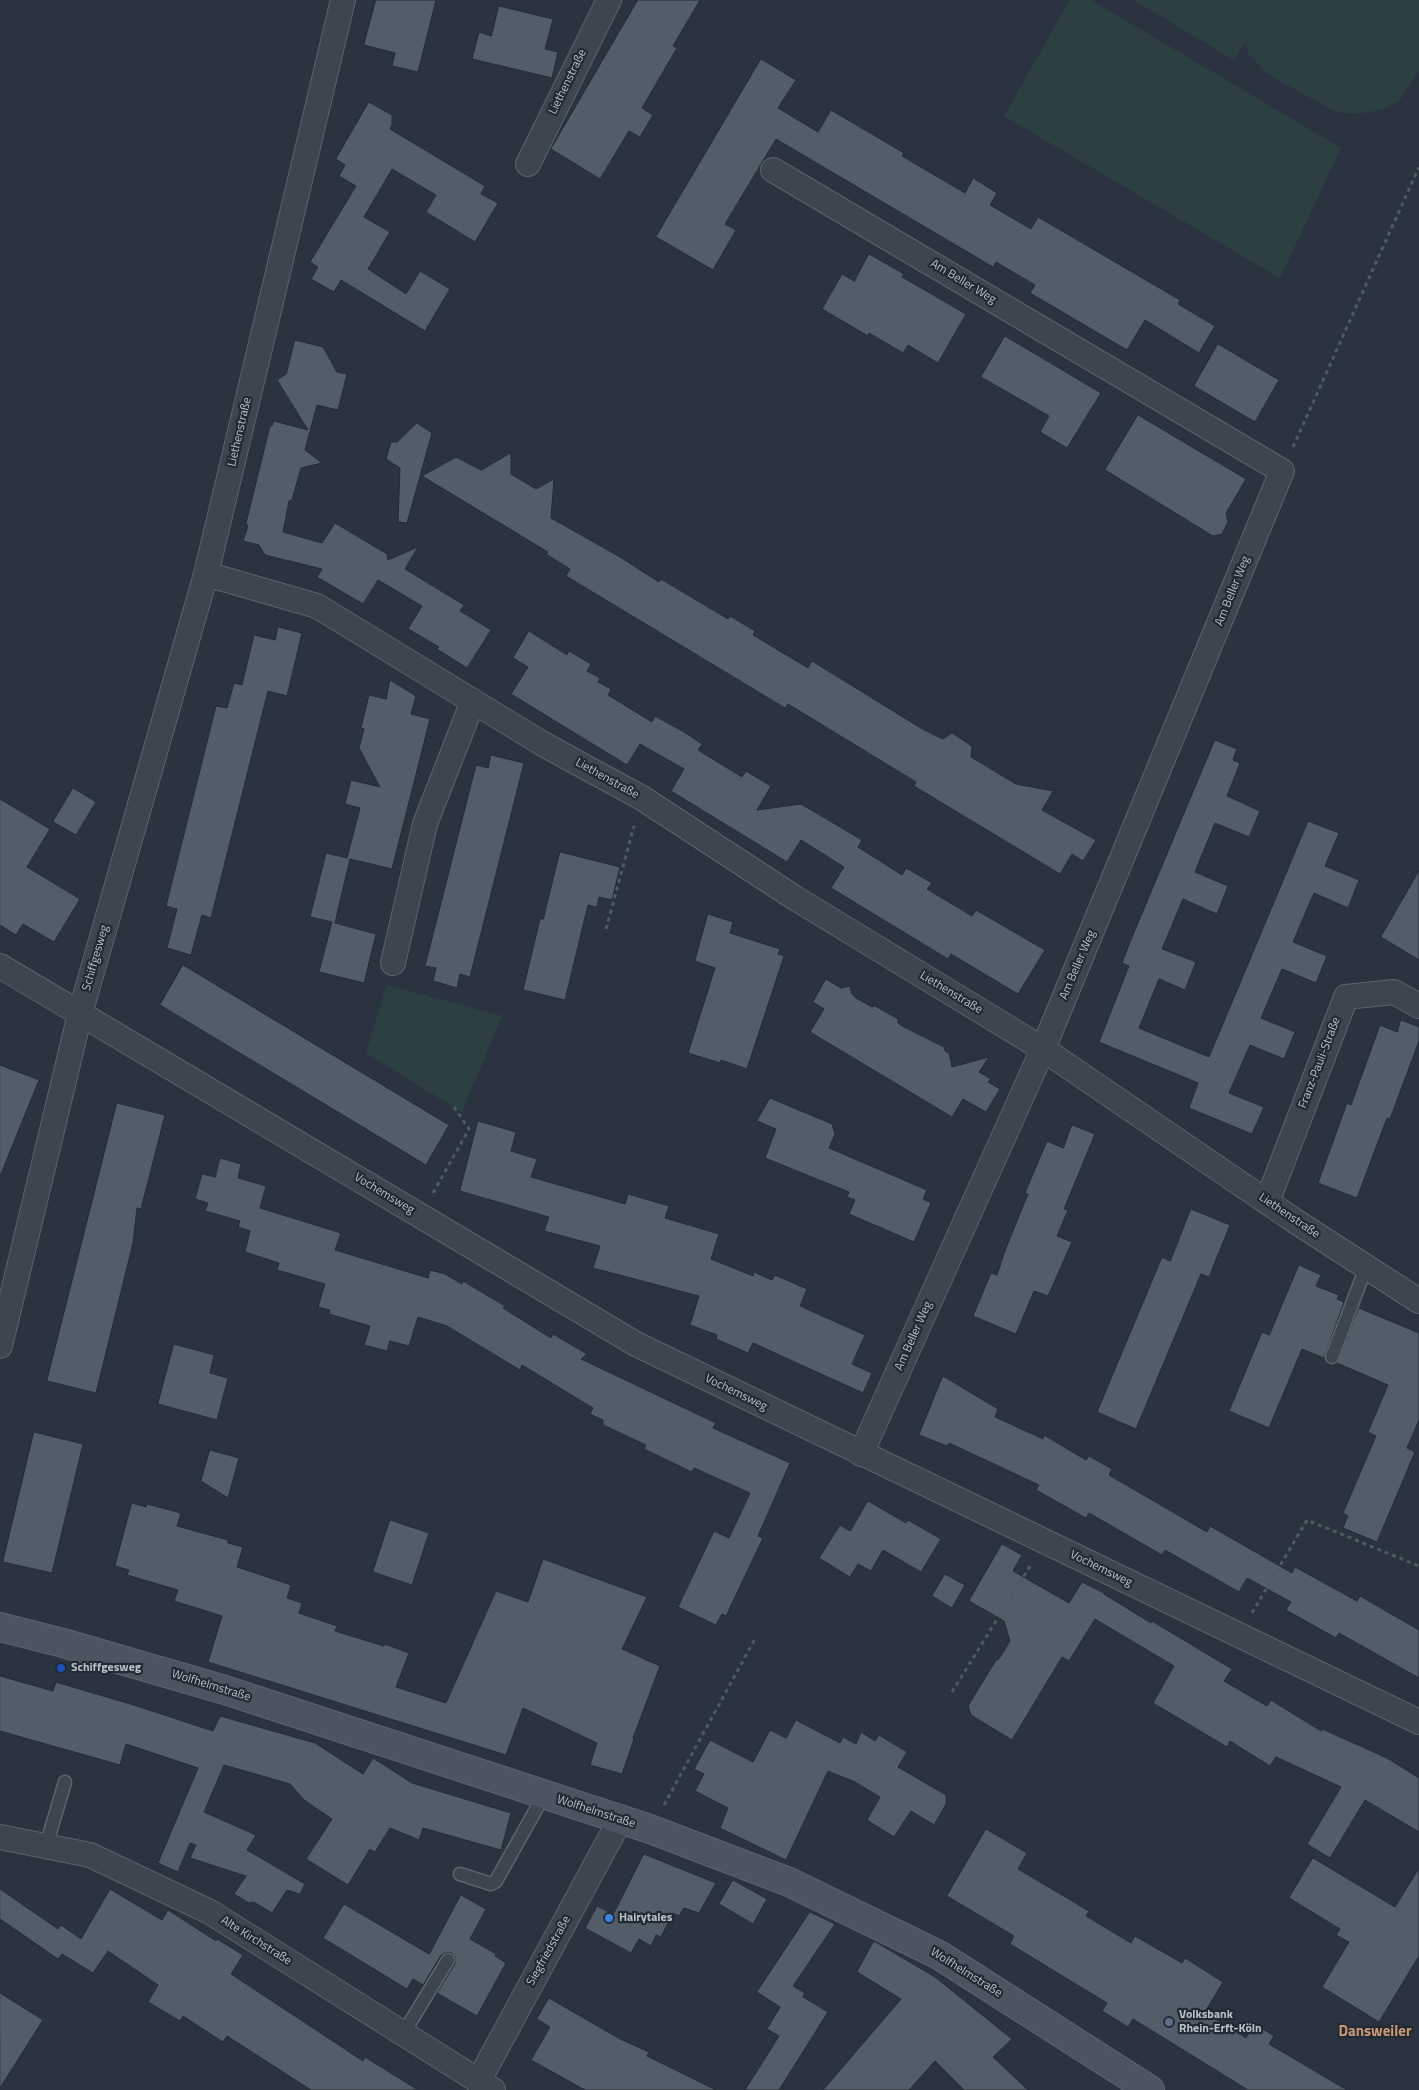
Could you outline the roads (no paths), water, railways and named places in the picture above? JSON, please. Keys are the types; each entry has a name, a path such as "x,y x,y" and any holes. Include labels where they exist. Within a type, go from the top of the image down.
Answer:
{"street":[{"name":"Liethenstraße","path":"343,0 206,574 317,606 543,744 642,798 796,898 1043,1049 1267,1202 1419,1301"},
{"name":"Liethenstraße","path":"528,164 609,0"},
{"name":"Am Beller Weg","path":"773,170 1282,471 1043,1049 861,1454"},
{"name":"Schiffgesweg","path":"0,1346 4,1304 80,1014 206,574"},
{"path":"393,963 425,824 473,702"},
{"name":"Vochemsweg","path":"0,966 636,1344 1419,1722"},
{"name":"Franz-Pauli-Straße","path":"1267,1202 1346,997 1394,992 1419,1006"},
{"name":"Wolfhelmstraße","path":"0,1628 63,1643 225,1690 650,1830 789,1882 939,1955 1150,2090"},
{"name":"Siegfriedstraße","path":"485,2086 620,1820"},
{"name":"Alte Kirchstraße","path":"0,1837 90,1855 210,1912 485,2086"}],"lane":[{"path":"1332,1357 1366,1267"},
{"path":"46,1846 65,1782"},
{"path":"460,1874 491,1884 496,1881 544,1795"},
{"path":"403,2034 448,1960"}],"place":[{"name":"Schiffgesweg","path":"61,1668"},
{"name":"Hairytales","path":"609,1918"},
{"name":"Volksbank Rhein-Erft-Köln","path":"1169,2022"}],"district":[{"name":"Dansweiler","path":"1375,2032"}]}
